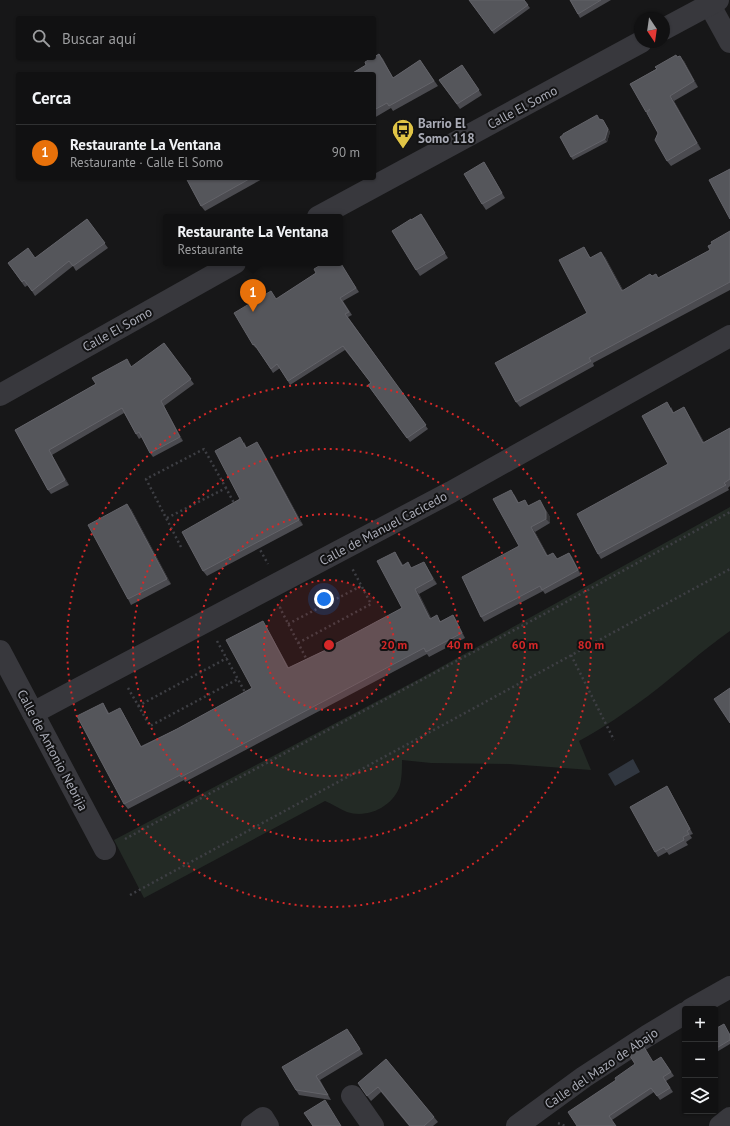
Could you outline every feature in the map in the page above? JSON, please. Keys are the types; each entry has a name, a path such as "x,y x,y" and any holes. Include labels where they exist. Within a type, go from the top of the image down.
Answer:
{"street":[{"path":"670,26 712,2 730,42"},
{"name":"Calle El Somo","path":"324,214 634,46"},
{"name":"Calle El Somo","path":"0,395 230,266"},
{"name":"Calle de Manuel Cacicedo","path":"33,713 451,492 730,336"},
{"name":"Calle de Antonio Nebrija","path":"0,651 105,849"},
{"path":"696,1006 730,987"},
{"name":"Calle del Mazo de Abajo","path":"517,1126 584,1077 682,1015"},
{"path":"352,1096 373,1126"},
{"path":"252,1126 264,1118 268,1126"},
{"path":"720,1126 730,1118"}],"path":[{"path":"181,547 146,479 204,449 237,508"},
{"path":"166,518 226,488"},
{"path":"105,849 546,613 730,512"},
{"path":"256,542 279,583"},
{"path":"298,643 371,604 343,549"},
{"path":"346,572 352,568"},
{"path":"130,895 730,569"},
{"path":"288,624 362,586"},
{"path":"287,604 280,608 308,663"},
{"path":"206,621 249,699"},
{"path":"210,644 217,640"},
{"path":"571,655 614,740"},
{"path":"138,706 227,658"},
{"path":"128,688 150,726 238,679"},
{"path":"558,1123 565,1126"}],"shaded area":[{"path":"730,507 730,631 648,696 614,720 579,741 591,770 509,764 431,763 402,760 401,779 397,792 386,805 379,809 363,814 355,814 347,812 325,801 144,898 114,840 421,678"},
{"path":"633,759 640,772 615,786 608,774"}],"building":[{"path":"469,0 524,0 528,5 492,31"},
{"path":"570,0 601,0 578,14"},
{"path":"379,54 393,78 420,60 434,81 389,106 387,103 376,109 376,72 354,72 366,65 365,62 368,60 376,60 376,56"},
{"path":"676,55 677,57 680,56 694,81 670,96 697,143 667,161 655,140 658,133 647,113 650,109 646,112 630,84 657,69 655,67"},
{"path":"462,65 479,90 457,104 439,80"},
{"path":"597,115 599,119 603,120 608,129 605,139 571,157 560,137"},
{"path":"484,162 502,193 482,204 464,174"},
{"path":"730,169 730,219 709,180"},
{"path":"187,180 247,180 201,206"},
{"path":"421,214 445,253 416,270 392,231"},
{"path":"87,219 105,243 73,266 69,261 32,291 24,280 22,282 8,263 28,248 35,258"},
{"path":"730,231 730,282 589,358 591,361 516,402 495,363 587,313 559,260 584,247 590,258 601,252 622,291 650,274 652,276 656,274 658,278 710,250 708,246 712,244 711,242"},
{"path":"319,266 342,266 356,288 340,298 349,312 345,314 426,425 407,438 368,385 371,383 343,346 288,381 277,364 271,369 254,344 253,345 234,313 271,291 276,299 316,273 314,269"},
{"path":"164,343 191,379 161,401 180,437 150,453 139,432 136,434 122,408 49,450 65,480 48,490 15,430 96,384 92,378 127,359 131,367"},
{"path":"667,402 673,413 684,407 703,443 730,428 730,479 724,483 726,485 598,554 577,514 668,464 642,416"},
{"path":"240,437 246,448 257,442 299,520 203,571 182,532 240,499 215,451"},
{"path":"511,490 518,503 525,500 528,506 540,500 546,512 546,519 531,527 547,556 553,553 557,559 569,553 578,570 542,590 540,586 481,617 462,577 519,546 493,499"},
{"path":"127,504 167,579 128,599 88,525"},
{"path":"395,552 402,566 408,562 411,568 424,562 433,579 415,589 430,619 437,615 440,622 453,615 462,633 426,652 424,648 181,777 180,775 124,804 77,716 103,703 108,714 120,708 141,747 177,729 252,688 226,640 263,621 288,668 332,647 331,646 402,608 377,561"},
{"path":"730,688 730,723 714,699"},
{"path":"667,786 690,829 687,831 689,834 683,837 684,840 666,850 664,847 655,852 630,807"},
{"path":"724,1024 730,1035 730,1040 718,1047 718,1042 718,1027"},
{"path":"347,1029 360,1049 316,1076 328,1095 296,1090 282,1067"},
{"path":"644,1047 653,1062 661,1057 671,1072 663,1077 670,1088 657,1096 651,1088 609,1116 616,1126 577,1126 568,1112 616,1080 615,1078 635,1064 630,1056"},
{"path":"386,1059 434,1117 424,1126 410,1126 378,1087 367,1096 358,1083"},
{"path":"325,1100 341,1126 313,1126 304,1113"}],"place":[{"name":"Barrio El Somo 118","path":"403,150"},
{"name":"Restaurante La Ventana","path":"253,312"}]}
